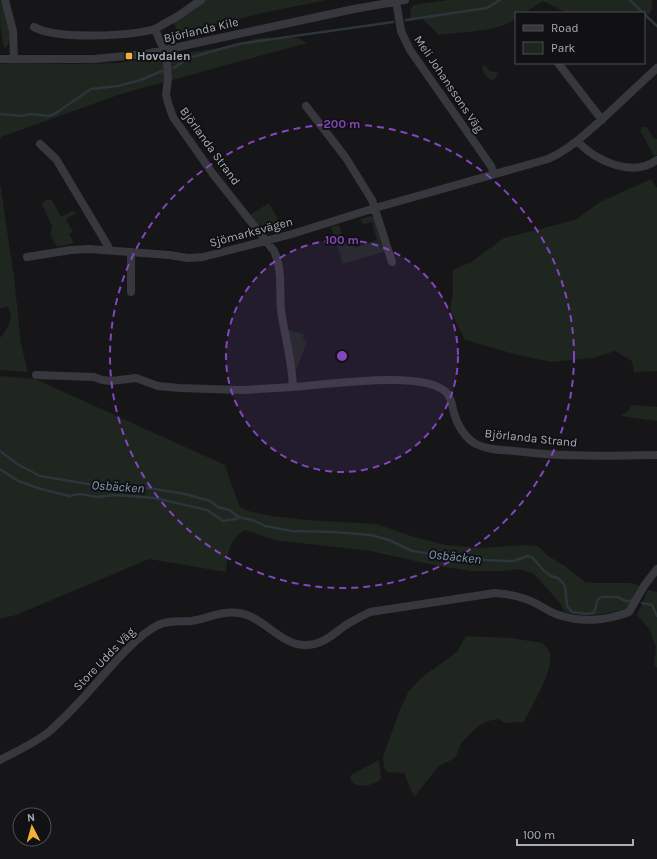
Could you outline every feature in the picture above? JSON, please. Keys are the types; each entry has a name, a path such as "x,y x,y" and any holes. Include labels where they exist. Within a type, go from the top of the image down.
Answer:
{"street":[{"path":"5,0 13,31 14,59"},
{"path":"34,27 39,30 53,33 98,35 147,31 155,29 178,16 201,0"},
{"name":"Björlanda Kile","path":"0,59 112,58 164,51 307,18 405,0"},
{"name":"Meli Johanssons Väg","path":"396,2 401,31 410,50 491,166 494,174"},
{"name":"Björlanda Strand","path":"155,29 164,51 168,68 167,96 173,117 196,151 274,251 279,264 282,317 293,387"},
{"path":"559,64 602,120"},
{"name":"Sjömarksvägen","path":"26,256 71,250 107,249 194,258 265,241 548,159 577,141 602,120 657,68"},
{"path":"306,106 346,158 362,183 375,208 392,262"},
{"path":"577,141 589,152 619,167 638,167 647,165 657,160"},
{"path":"40,144 56,159 94,221 108,246 107,249"},
{"path":"131,252 131,292"},
{"name":"Björlanda Strand","path":"36,375 94,377 111,381 136,378 158,386 220,390 293,387 373,380 409,381 440,388 447,393 451,398 454,414 461,428 470,440 482,446 549,455 657,455"},
{"name":"Store Udds Väg","path":"0,760 49,731 143,635 158,625 166,622 190,621 230,612 239,612 252,618 292,643 305,645 318,643 327,639 346,625 370,612 495,593 514,595 536,603 555,614 575,620 602,619 629,612 644,586 657,569"}],"green space":[{"path":"0,0 7,16 9,29 9,41 7,47 5,48 1,32"},
{"path":"205,0 327,0 262,13 179,34 173,22"},
{"path":"448,0 652,0 652,8 650,13 647,15 640,9 639,10 641,12 565,12 543,1 526,12 515,12 515,19 510,23 501,26 480,31 439,35 422,18 411,19 410,10 413,5"},
{"path":"259,38 298,38 307,43 121,94 1,137 0,140 0,64 117,63 219,48"},
{"path":"485,65 490,71 499,73 495,79 492,80 485,75 482,67"},
{"path":"643,127 647,127 653,138 657,139 657,155 654,156 640,130"},
{"path":"651,179 657,188 657,371 634,372 632,361 615,351 593,358 551,362 514,354 465,340 450,310 453,291 453,270 471,262 504,238 575,220 600,202"},
{"path":"0,183 14,277 21,344 28,372 0,370 0,338 10,323 10,315 7,306 0,309"},
{"path":"45,200 52,200 61,217 73,211 77,213 66,219 73,232 69,234 74,243 57,247 50,234 52,226 42,204"},
{"path":"269,203 284,230 267,234 261,230 250,215"},
{"path":"370,216 377,219 386,251 343,264 331,227 339,225 344,243 352,241 355,248 377,240 372,222 364,224 360,219"},
{"path":"288,330 304,334 303,338 307,341 295,374"},
{"path":"0,376 35,379 225,465 239,506 248,511 272,516 307,520 377,524 411,536 445,545 480,548 524,545 538,546 548,556 565,566 585,582 631,583 641,586 629,608 589,615 572,614 564,612 561,604 534,574 519,569 504,571 471,571 438,566 370,551 274,540 245,530 235,538 232,543 228,554 226,572 149,559 16,615 0,619"},
{"path":"631,405 657,407 657,421 621,416 629,410"},
{"path":"648,590 657,592 657,668 654,664 656,647 649,629 637,615"},
{"path":"466,636 510,638 543,643 550,654 549,669 524,722 505,723 498,719 488,721 477,727 462,742 455,758 439,766 414,797 404,773 387,772 384,766 383,757 400,709 409,691 421,678 457,652"},
{"path":"379,760 381,778 379,781 362,786 354,784 351,781 351,775"}],"waterway":[{"path":"406,20 487,8 500,0"},
{"path":"630,0 642,12"},
{"path":"645,15 657,26"},
{"path":"174,68 188,58 239,44 393,22"},
{"path":"0,114 21,116 31,114 49,116 56,113 91,89 118,86 141,80 162,71"},
{"name":"Osbäcken","path":"0,451 17,464 40,476 100,486 149,488 185,494 210,501 218,507 229,510 239,517"},
{"name":"Osbäcken","path":"0,469 18,481 69,496 80,494 97,497 115,495 155,498 207,510 223,521 236,519 239,517 255,521 265,526 292,531 371,535 389,540 412,551 445,556 467,558 474,557 485,560 509,561 514,561 527,556 532,557 544,571 551,576 558,578 565,586 567,606 572,612 587,614 594,613 598,599 602,597 617,597 626,601 634,601"},
{"name":"Osbäcken","path":"642,603 652,605 657,616"}],"place":[{"name":"Hovdalen","path":"129,56"}]}
